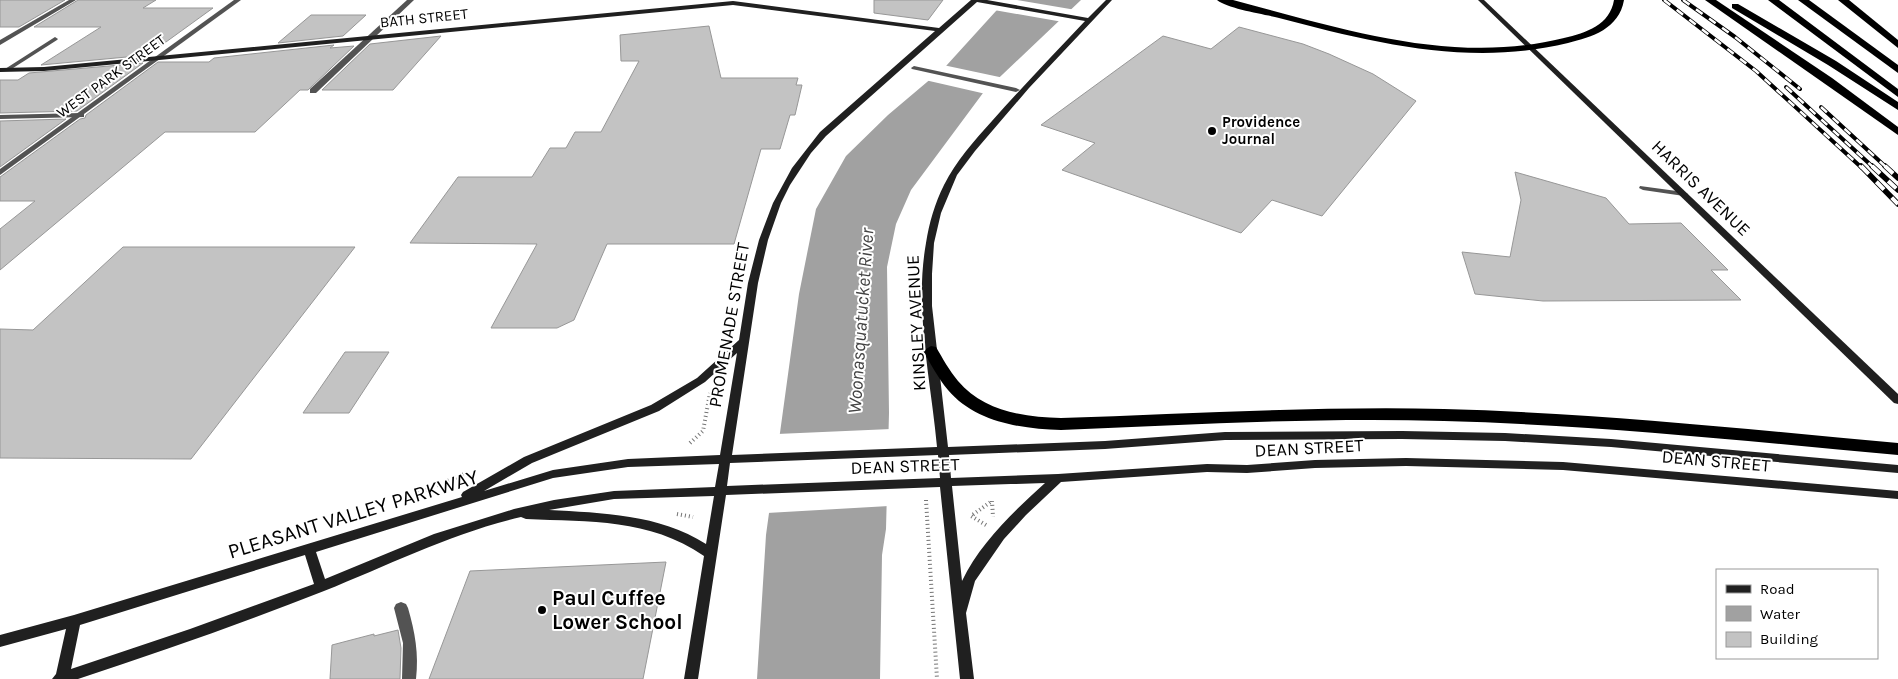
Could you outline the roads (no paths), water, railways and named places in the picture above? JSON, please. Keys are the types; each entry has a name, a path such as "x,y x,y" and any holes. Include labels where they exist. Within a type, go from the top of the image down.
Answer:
{"highway":[{"path":"1222,0 1386,40 1427,47 1480,50 1537,46 1586,35 1610,20 1618,9 1619,0"},
{"path":"1710,0 1828,80 1898,132"},
{"path":"1725,0 1840,68 1898,107"},
{"path":"1743,0 1847,62 1898,96"},
{"path":"1773,0 1898,96"},
{"path":"1802,0 1898,70"},
{"path":"1843,0 1898,45"},
{"path":"931,351 949,380 964,396 998,414 1030,422 1060,424 1346,415 1444,415 1599,422 1898,449"}],"main road":[{"path":"976,0 1090,20"},
{"name":"PROMENADE STREET","path":"691,679 753,283 764,235 793,171 823,134 939,30 976,0"},
{"name":"KINSLEY AVENUE","path":"967,679 958,617 943,450 931,351 928,274 930,243 939,204 948,184 974,146 1018,95 1108,0"},
{"name":"HARRIS AVENUE","path":"1481,0 1898,400"},
{"name":"BATH STREET","path":"0,70 44,68 368,38 721,2 939,30"},
{"path":"452,504 528,460 655,408 701,380 744,341"},
{"name":"DEAN STREET","path":"725,460 1105,445 1225,436 1453,435 1610,443 1898,469"},
{"name":"PLEASANT VALLEY PARKWAY","path":"0,641 74,621 553,474 628,463 725,460"},
{"name":"DEAN STREET","path":"721,490 1058,478 1315,464 1458,462 1616,470 1898,495"},
{"path":"958,617 970,577 990,548 1017,516 1058,478"},
{"path":"61,679 321,587 422,544 513,513 614,495 721,490"},
{"path":"513,513 619,519 682,536 710,553"},
{"path":"309,549 321,587"},
{"path":"61,679 74,621"}],"street":[{"path":"0,44 73,0"},
{"name":"WEST PARK STREET","path":"0,173 238,0"},
{"path":"313,91 410,0"},
{"path":"8,69 55,39"},
{"path":"914,68 1016,90"},
{"path":"0,117 81,115"},
{"path":"1643,188 1684,194"},
{"path":"401,608 412,652 409,679"}],"water":[{"name":"Woonasquatucket River","path":"1006,0 1081,0 983,93 911,190 896,224 887,267 889,413 886,529 882,555 880,679 757,679 766,535 799,294 816,209 846,156 888,115 946,66"}],"railway":[{"path":"1664,0 1756,71 1862,168"},
{"path":"1683,0 1735,37 1800,89"},
{"path":"1786,87 1874,168"},
{"path":"1821,107 1887,168"},
{"path":"1861,166 1898,204"},
{"path":"1872,166 1898,190"},
{"path":"1885,166 1898,178"}],"place":[{"name":"Providence Journal","path":"1212,131"},
{"name":"Paul Cuffee Lower School","path":"542,610"}]}
